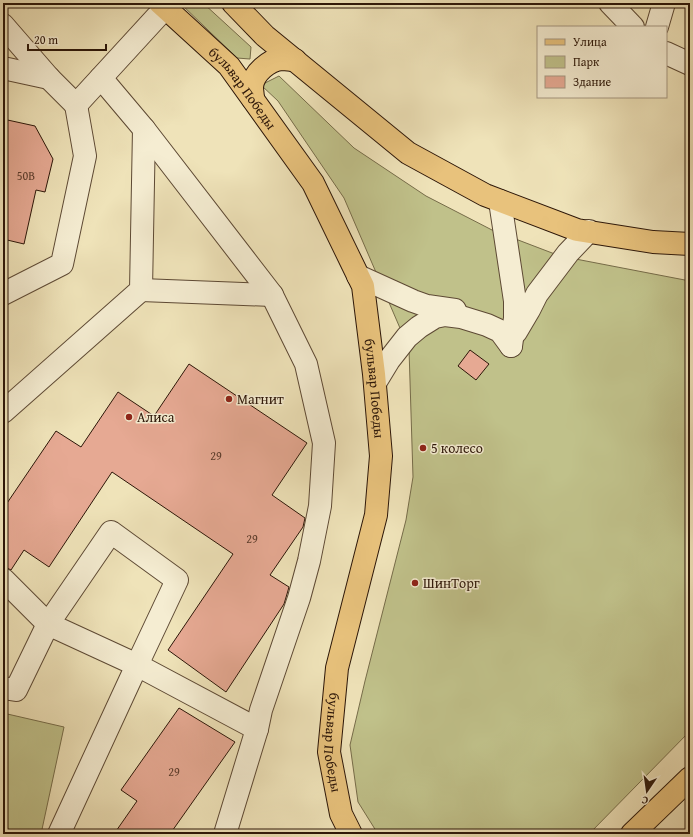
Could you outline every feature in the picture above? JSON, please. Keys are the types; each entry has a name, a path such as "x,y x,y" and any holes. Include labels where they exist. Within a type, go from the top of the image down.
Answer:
{"main road":[{"path":"233,3 265,36 408,153 485,195 577,230 653,242 690,244"},
{"name":"бульвар Победы","path":"162,6 229,66 253,99 313,183 363,286 375,383 380,456 376,515 338,668 329,752 341,814 351,834"},
{"path":"229,66 243,69 259,64 266,51 265,36"},
{"path":"253,99 252,86 257,75 262,69 272,61 282,59 295,60"},
{"path":"632,834 690,778"}],"lane":[{"path":"610,3 632,26"},
{"path":"657,26 664,3"},
{"path":"76,105 162,6"},
{"path":"3,25 49,78 76,105 85,156 62,264 3,294"},
{"path":"667,53 690,64"},
{"path":"3,68 49,78"},
{"path":"101,78 144,129 272,294 306,364 324,443 320,506 309,562 299,598 261,710 257,729 225,834"},
{"path":"141,290 144,129"},
{"path":"500,201 515,301 515,318 511,346"},
{"path":"511,346 517,330 537,294 568,253 589,231"},
{"path":"358,276 394,293 427,306 468,312 485,317 505,328 511,346"},
{"path":"3,412 141,290 272,294"},
{"path":"375,383 389,360 407,337 435,317 445,315 461,317 487,325 500,331 511,346"},
{"path":"3,688 16,690 48,624 111,532 178,580 59,834"},
{"path":"4,580 48,624 137,665 257,729"}],"green space":[{"path":"180,3 203,3 251,47 250,59 237,58"},
{"path":"279,76 354,148 426,196 492,230 560,256 690,281 690,731 589,834 378,834 358,802 350,745 406,520 413,477 409,349 344,198 278,101 261,85"},
{"path":"3,713 64,727 41,834 30,834 3,828"}],"building":[{"path":"3,119 35,126 53,159 45,192 36,190 24,244 3,239"},
{"path":"470,350 489,364 476,380 458,366"},
{"path":"189,364 307,443 272,495 305,518 303,527 270,575 289,587 284,604 226,692 168,650 233,554 112,472 49,567 24,550 11,570 3,568 3,509 56,431 81,447 118,392 154,416"},
{"path":"179,708 235,742 170,834 114,834 137,801 121,790"}],"place":[{"name":"Магнит","path":"229,399"},
{"name":"Алиса","path":"129,417"},
{"name":"5 колесо","path":"423,448"},
{"name":"ШинТорг","path":"415,583"}]}
